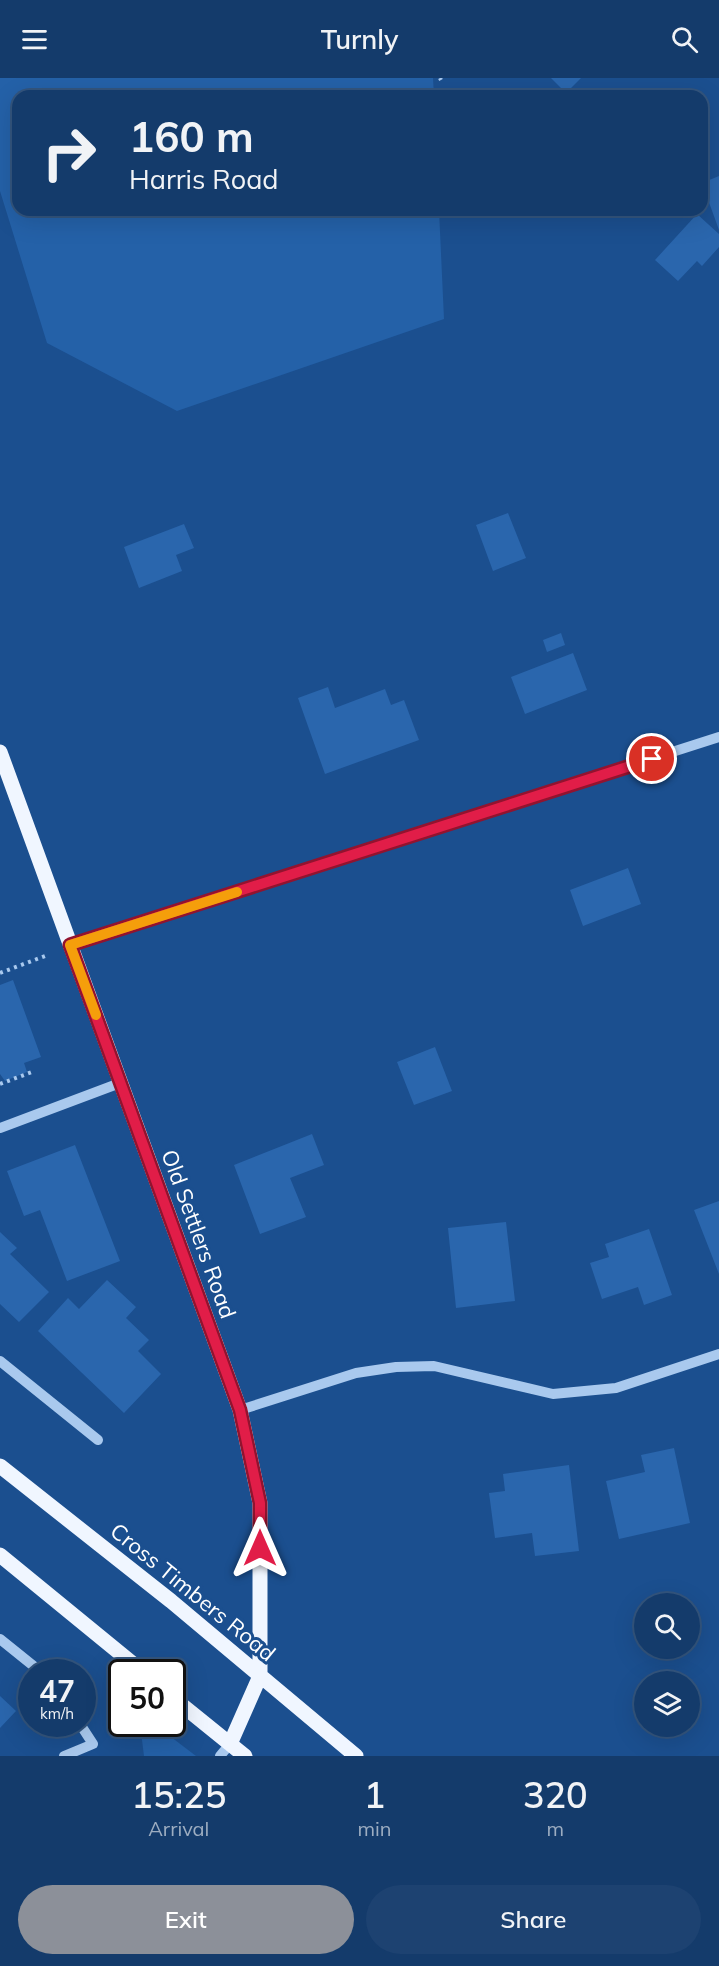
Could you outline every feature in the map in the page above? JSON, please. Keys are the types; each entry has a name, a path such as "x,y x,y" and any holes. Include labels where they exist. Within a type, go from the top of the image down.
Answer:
{"main road":[{"name":"Old Settlers Road","path":"0,752 240,1410 260,1503 260,1676 230,1744"},
{"name":"Cross Timbers Road","path":"0,1466 171,1601 356,1756"},
{"path":"0,1555 127,1659"},
{"path":"186,1708 245,1756"}],"street":[{"path":"70,945 719,737"},
{"path":"0,1128 120,1083"},
{"path":"240,1410 356,1373 396,1367 434,1366 553,1394 616,1388 719,1354"},
{"path":"0,1361 98,1440"},
{"path":"0,1639 25,1659"},
{"path":"64,1756 93,1744 88,1737"},
{"path":"219,1756 230,1744"}],"path":[{"path":"0,973 45,956"},
{"path":"0,1084 32,1072"}],"shaded area":[{"path":"0,78 433,78 434,90 12,90 12,216 439,216 444,319 177,411 47,343 0,191"},
{"path":"142,1737 171,1737 196,1756 144,1756"}],"building":[{"path":"551,78 581,78 569,90 563,90"},
{"path":"719,176 719,230 708,200 708,181"},
{"path":"695,216 699,216 719,234 719,247 702,266 697,261 678,281 655,260"},
{"path":"508,513 526,558 493,571 476,525"},
{"path":"184,524 194,548 176,555 182,571 139,588 124,547"},
{"path":"561,633 565,645 547,652 543,640"},
{"path":"573,653 587,690 525,714 511,677"},
{"path":"328,687 335,708 385,689 391,705 404,700 419,740 325,774 298,698"},
{"path":"628,868 641,904 583,926 570,890"},
{"path":"13,980 41,1057 24,1063 27,1072 5,1081 0,1074 0,985"},
{"path":"435,1047 452,1091 414,1105 397,1062"},
{"path":"312,1134 324,1165 290,1178 306,1217 260,1234 234,1165"},
{"path":"75,1145 120,1261 67,1281 40,1210 24,1216 7,1171"},
{"path":"719,1201 719,1274 694,1210"},
{"path":"506,1222 515,1301 456,1308 448,1228"},
{"path":"649,1229 672,1295 644,1305 638,1287 602,1299 590,1263 609,1257 605,1244"},
{"path":"0,1232 17,1248 10,1254 49,1292 19,1322 0,1304"},
{"path":"107,1280 136,1307 126,1318 149,1340 138,1351 161,1374 124,1413 38,1331 68,1298 79,1309"},
{"path":"674,1448 690,1523 619,1539 606,1481 645,1472 641,1455"},
{"path":"569,1465 579,1551 535,1556 532,1533 495,1538 489,1493 505,1491 503,1474"},
{"path":"0,1696 16,1711 0,1728"}],"slow traffic":[{"path":"96,1015 70,945 237,892"}],"route":[{"path":"260,1548 260,1503 240,1410 70,945 652,759"}]}
